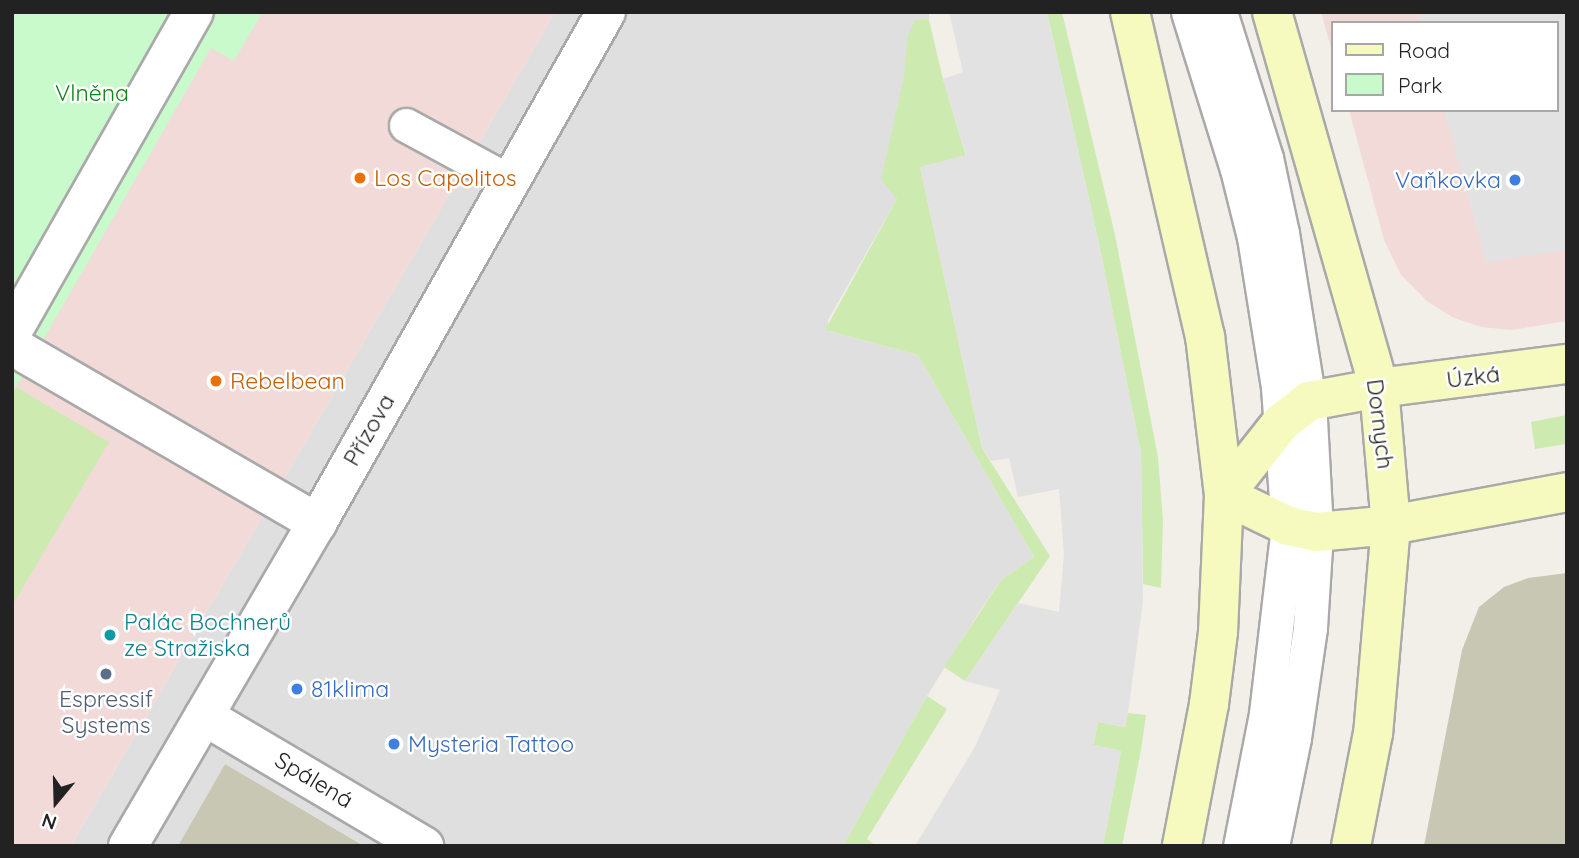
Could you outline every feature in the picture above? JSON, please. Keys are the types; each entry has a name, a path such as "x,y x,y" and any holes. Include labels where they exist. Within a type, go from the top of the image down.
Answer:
{"main road":[{"path":"1130,12 1205,336 1224,495 1218,632 1209,704 1182,846"},
{"name":"Dornych","path":"1272,12 1379,388 1391,525 1373,733 1351,846"},
{"name":"Úzká","path":"1295,412 1379,388 1567,364"},
{"path":"1224,495 1295,412"},
{"path":"1224,495 1302,529 1391,525 1567,492"}],"street":[{"path":"12,332 194,12"},
{"name":"Přízova","path":"128,846 317,523 607,12"},
{"path":"12,346 317,523"},
{"name":"Spálená","path":"204,716 424,846"}],"lane":[{"path":"1188,12 1237,169 1254,237 1268,313 1295,412"},
{"path":"1220,12 1266,158 1287,258 1310,628 1299,707 1272,846"},
{"path":"406,125 511,182"},
{"path":"1240,846 1302,529"}],"shaded area":[{"path":"12,12 555,12 71,846 12,846"},
{"path":"555,12 929,12 929,20 915,20 897,199 828,320 828,331 918,355 1034,557 1001,580 981,609 927,696 843,846 365,846 225,764 178,846 71,846"},
{"path":"949,12 1047,12 1098,239 1141,453 1143,601 1128,713 1125,727 1098,722 1093,745 1121,751 1103,846 915,846 976,745 1000,690 965,681 1018,603 1059,612 1064,554 1059,489 1018,497 1009,458 991,461 982,448 920,167 966,155 943,79 963,72"},
{"path":"1321,12 1567,12 1567,321 1512,330 1481,327 1452,317 1427,301 1401,275 1384,240 1350,112 1558,112 1558,21 1330,21 1330,45"},
{"name":"Vaňkovka","path":"1418,12 1567,12 1567,250 1486,262 1445,112 1558,112 1558,21 1420,21"},
{"path":"1567,573 1567,846 1424,846 1462,650 1479,607 1504,587 1528,578"},
{"path":"225,764 364,846 178,846"}],"green space":[{"name":"Vlněna","path":"12,12 262,13 234,61 211,48 12,394"},
{"path":"1047,12 1062,12 1115,235 1158,457 1163,521 1161,588 1143,584 1141,453 1098,239"},
{"path":"915,20 929,20 966,156 920,167 982,448 1050,556 965,681 944,667 1001,580 1034,557 918,355 825,330 897,199 881,180 904,77 907,38"},
{"path":"16,387 109,442 12,606 12,394"},
{"path":"1567,415 1567,444 1535,449 1531,422"},
{"path":"927,696 947,709 867,839 876,846 843,846"},
{"path":"1128,713 1146,715 1141,750 1122,846 1103,846 1121,751 1093,745 1098,722 1125,727"}],"place":[{"name":"Los Capolitos","path":"360,178"},
{"name":"Vaňkovka","path":"1515,180"},
{"name":"Rebelbean","path":"216,381"},
{"name":"Palác Bochnerů ze Stražiska","path":"110,635"},
{"name":"Espressif Systems","path":"106,674"},
{"name":"81klima","path":"297,689"},
{"name":"Mysteria Tattoo","path":"394,744"}]}
